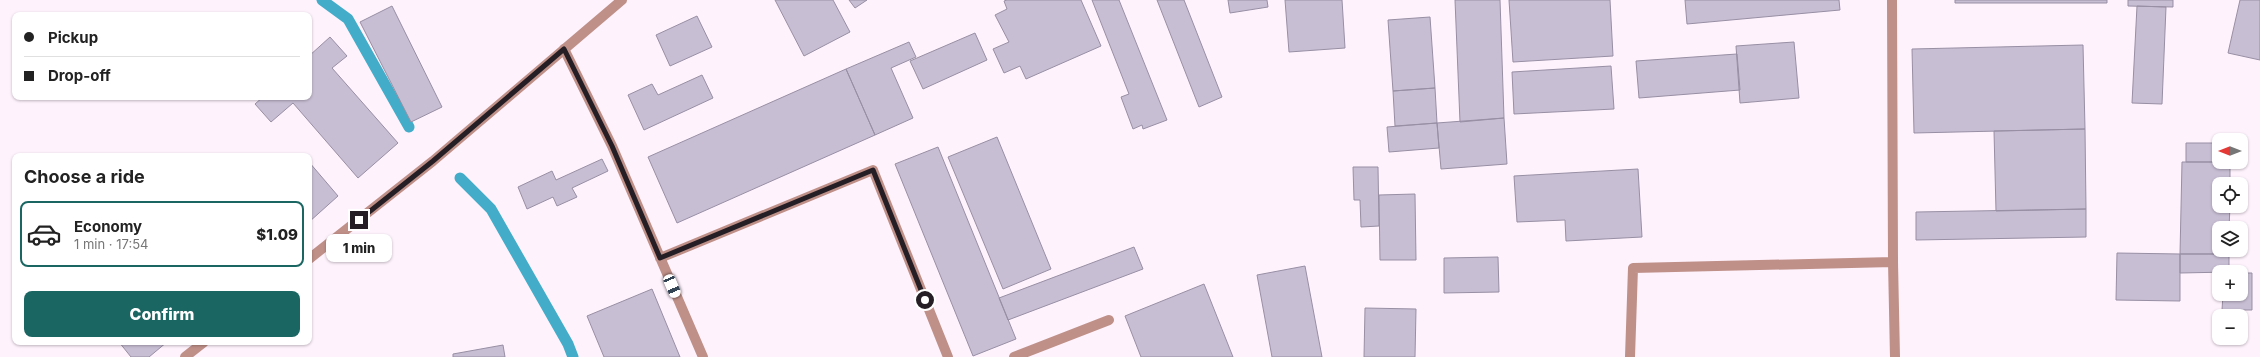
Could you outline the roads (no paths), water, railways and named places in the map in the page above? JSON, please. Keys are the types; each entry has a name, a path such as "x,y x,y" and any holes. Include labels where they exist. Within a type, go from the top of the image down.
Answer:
{"street":[{"path":"312,257 433,161 622,0"},
{"path":"1892,0 1893,262 1895,357"},
{"path":"564,49 612,146 703,357"},
{"path":"660,258 873,170 948,357"},
{"path":"1630,357 1633,268 1893,262"},
{"path":"1014,357 1109,320"},
{"path":"185,357 200,345"}],"waterway":[{"path":"322,0 348,19 409,127"},
{"path":"460,178 491,209 568,344 573,357"}]}
